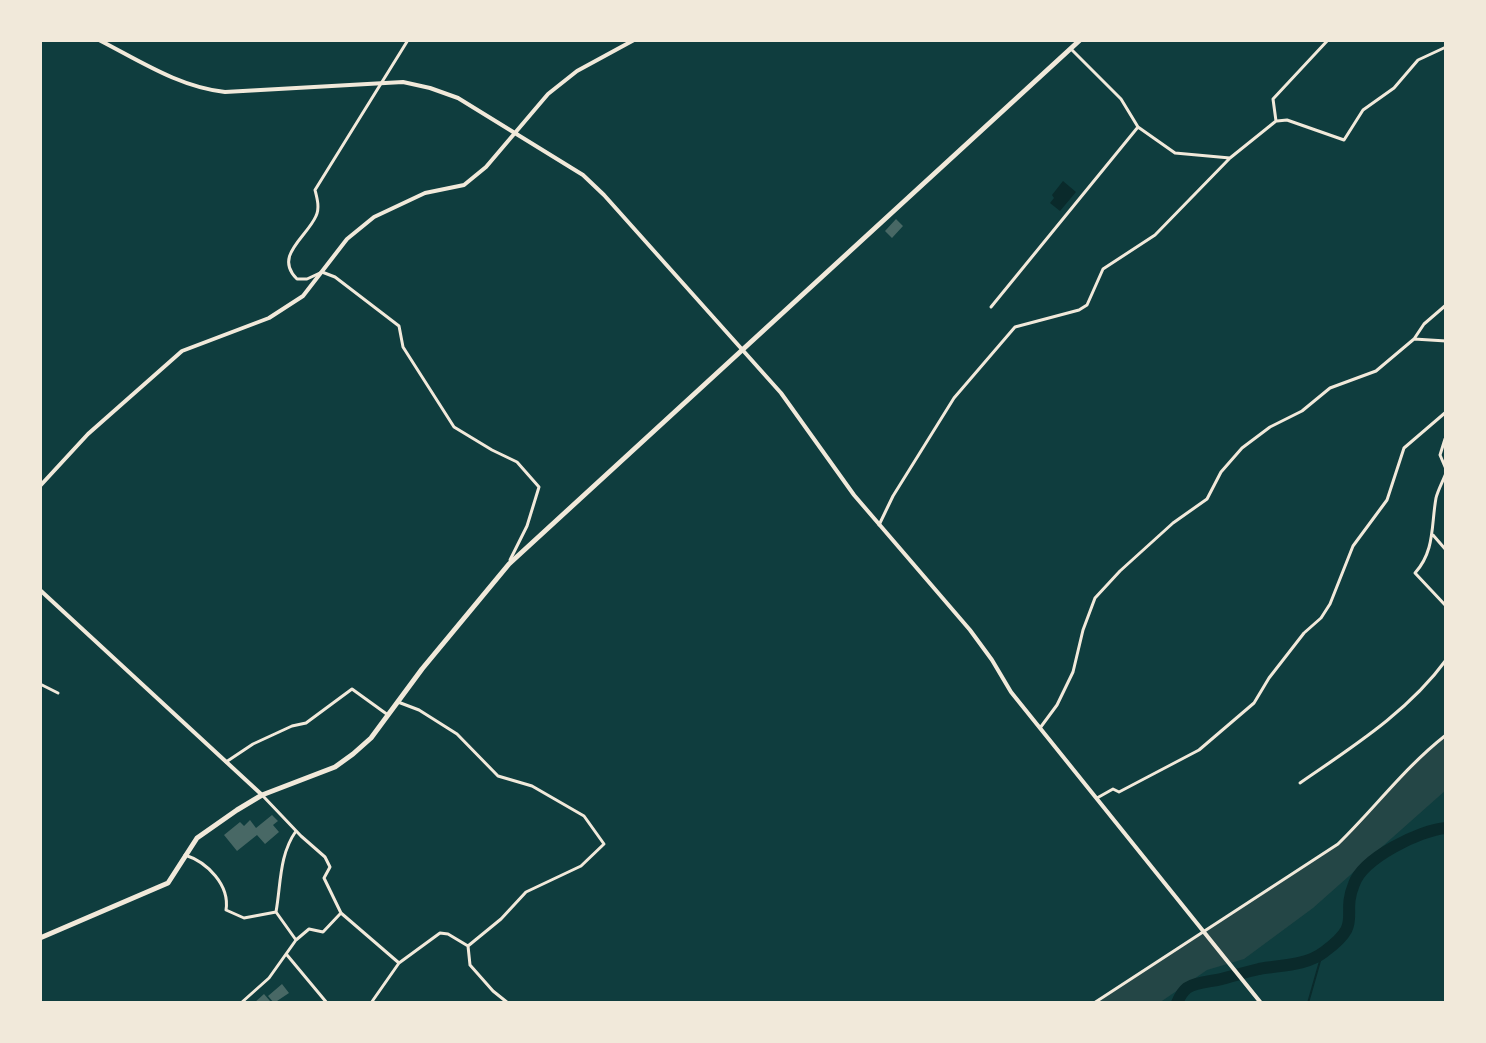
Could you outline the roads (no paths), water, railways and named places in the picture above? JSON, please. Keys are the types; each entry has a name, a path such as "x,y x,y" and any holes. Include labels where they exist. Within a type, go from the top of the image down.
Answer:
{"main road":[{"path":"40,938 168,883 197,838 262,795 335,767 371,738 509,564 1080,40"}],"street":[{"path":"99,40 177,81 201,90 225,92 403,82 430,88 458,98 583,175 744,349 806,425 839,476 970,630 1011,692 1261,1003"},
{"path":"408,40 315,190 318,205 316,217 287,261 289,272 297,279 307,279 322,272 335,277 399,326 403,347 454,427 517,462 539,487 527,526 509,564"},
{"path":"40,486 88,434 182,351 269,318 303,296 347,239 374,217 425,193 464,185 486,167 548,94 577,71 634,40"},
{"path":"1276,121 1273,99 1328,40"},
{"path":"879,525 893,496 954,398 1015,327 1079,310 1087,305 1103,269 1155,235 1230,158 1276,121 1287,120 1344,140 1363,110 1394,88 1418,60 1446,47"},
{"path":"1071,49 1121,99 1138,127 1175,153 1230,158"},
{"path":"991,307 1138,127"},
{"path":"1040,728 1057,705 1073,672 1095,598 1120,571 1173,523 1207,499 1221,472 1242,448 1270,427 1302,411 1330,388 1376,371 1414,339 1424,324 1446,305"},
{"path":"1414,339 1446,341"},
{"path":"1097,798 1113,789 1119,792 1199,750 1254,703 1269,678 1330,604 1353,546 1387,500 1404,448 1446,413"},
{"path":"1446,438 1440,455 1446,471 1437,495 1433,535 1426,561 1415,573 1446,606"},
{"path":"1433,535 1446,550"},
{"path":"40,590 325,857 330,867 324,878 341,913 399,963"},
{"path":"1300,783 1378,727 1429,683 1446,660"},
{"path":"40,684 58,693"},
{"path":"226,762 253,744 306,723 352,689 388,715"},
{"path":"398,702 419,710 457,734 498,776 532,786 584,816 604,844 581,866 526,892 501,919 468,946"},
{"path":"1094,1003 1338,844 1383,793 1446,735"},
{"path":"296,831 282,861 276,912 296,940"},
{"path":"185,855 202,860 225,890 226,910 244,918 276,912"},
{"path":"241,1003 269,978 296,940 309,929 323,932 341,913"},
{"path":"371,1003 399,963 440,933 448,934 468,946"},
{"path":"468,946 470,965 508,1003"},
{"path":"287,955 327,1003"}],"waterway":[{"path":"1177,1003 1184,991 1194,984 1317,957 1344,934 1349,920 1350,895 1359,874 1394,847 1422,834 1446,828"},
{"path":"1308,1003 1322,954"}]}
